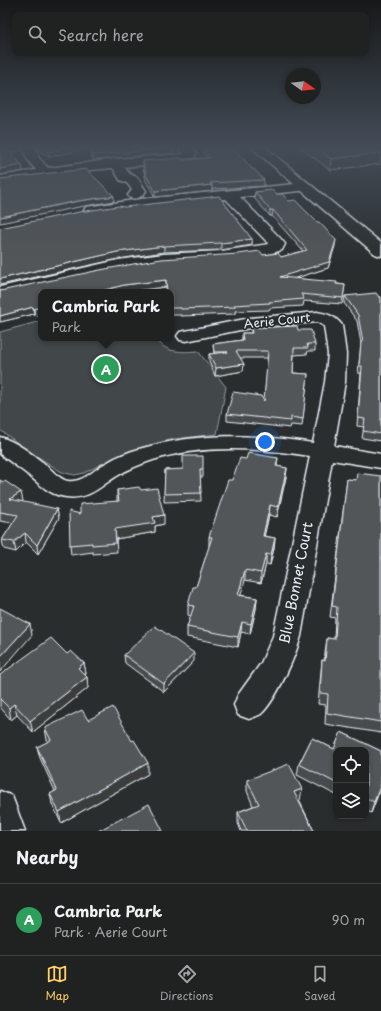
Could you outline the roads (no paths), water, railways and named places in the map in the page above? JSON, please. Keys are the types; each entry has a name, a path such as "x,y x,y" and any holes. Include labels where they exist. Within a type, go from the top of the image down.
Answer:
{"main road":[{"path":"312,186 381,251"},
{"path":"313,186 381,234"}],"street":[{"path":"129,186 132,190"},
{"path":"79,212 132,190 230,195 270,190 281,191 303,186"},
{"path":"0,292 118,265 164,259 239,254 268,250 277,247 275,241 230,195"},
{"name":"Aerie Court","path":"186,336 250,323 318,317 328,320 333,325 338,364 322,452"},
{"path":"0,444 43,475 50,482 61,488 76,489 89,486 111,470 127,462 188,444 244,441 381,461"},
{"name":"Blue Bonnet Court","path":"249,705 273,672 281,655 287,636 322,452"},
{"path":"0,808 7,831"}],"place":[{"name":"Cambria Park","path":"106,369"}]}
